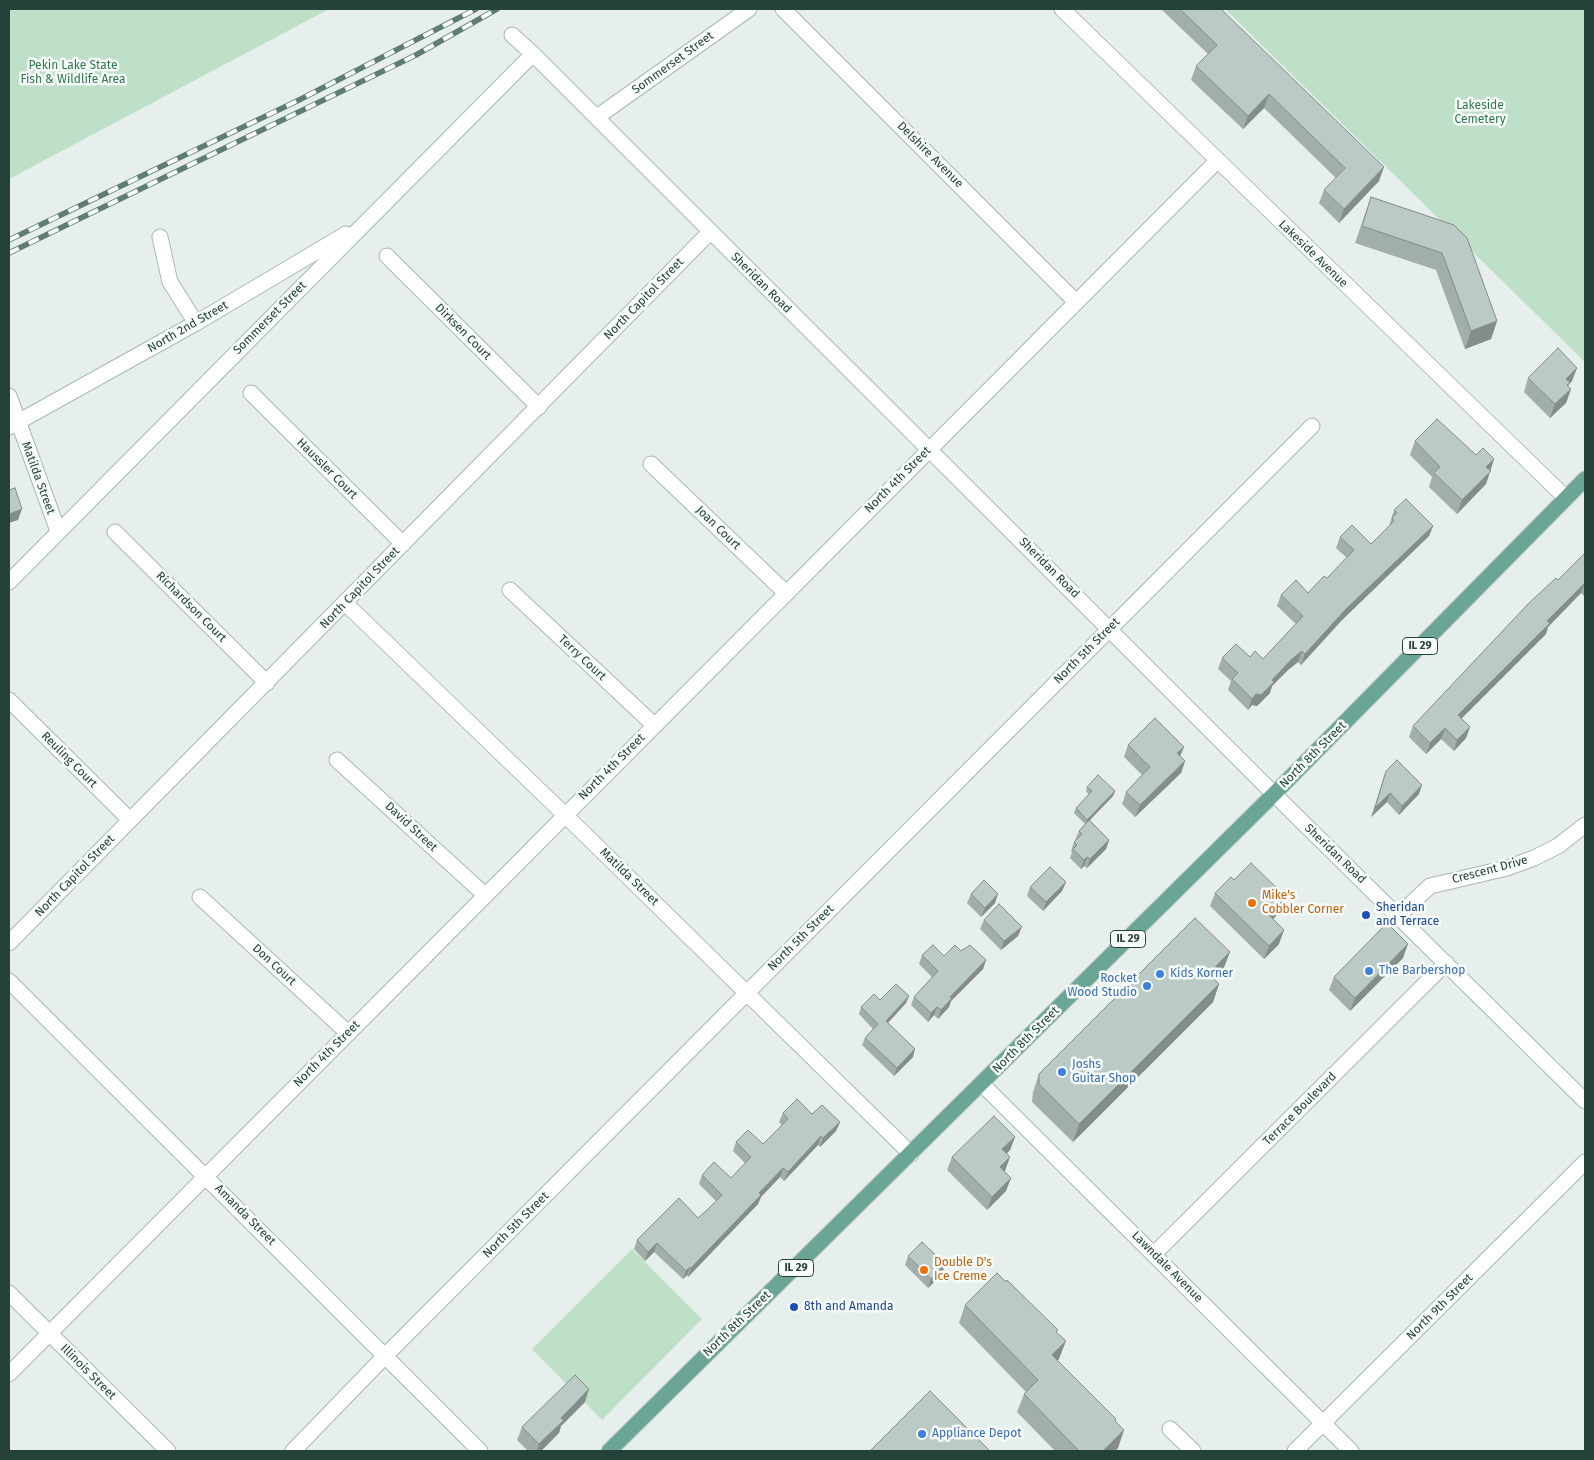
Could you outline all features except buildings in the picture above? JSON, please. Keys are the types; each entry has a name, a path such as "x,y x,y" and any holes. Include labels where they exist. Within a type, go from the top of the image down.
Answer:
{"main road":[{"name":"IL 29","path":"1566,498 1585,479"},
{"name":"North 8th Street","path":"609,1451 1274,794 1566,498"}],"street":[{"name":"Sommerset Street","path":"598,117 749,9"},
{"name":"Delshire Avenue","path":"783,9 1076,302"},
{"name":"Lakeside Avenue","path":"1062,9 1566,498"},
{"name":"Sheridan Road","path":"512,35 598,117 710,232 1585,1102"},
{"name":"Sommerset Street","path":"9,582 533,54"},
{"name":"North 4th Street","path":"9,1374 785,592 1217,161"},
{"name":"North 2nd Street","path":"13,424 196,323 366,223"},
{"name":"North Capitol Street","path":"9,943 710,232"},
{"path":"160,237 170,282 196,323"},
{"name":"Dirksen Court","path":"387,256 539,407"},
{"name":"Haussler Court","path":"251,393 403,544"},
{"name":"Matilda Street","path":"9,396 13,424 58,531"},
{"name":"North 5th Street","path":"293,1451 385,1356 1312,426"},
{"name":"Joan Court","path":"651,464 785,592"},
{"name":"Richardson Court","path":"115,532 267,683"},
{"name":"Terry Court","path":"510,590 654,725"},
{"name":"Matilda Street","path":"345,604 564,814 911,1154"},
{"name":"Reuling Court","path":"9,700 129,820"},
{"name":"David Street","path":"337,760 485,895"},
{"name":"Crescent Drive","path":"1398,916 1430,886 1508,868 1534,858 1558,846 1585,825"},
{"name":"Don Court","path":"200,897 348,1034"},
{"name":"Terrace Boulevard","path":"1154,1254 1446,964"},
{"name":"Amanda Street","path":"9,981 480,1451"},
{"name":"Lawndale Avenue","path":"982,1084 1351,1451"},
{"name":"North 9th Street","path":"1295,1451 1585,1162"},
{"name":"Illinois Street","path":"9,1293 168,1451"},
{"path":"1170,1429 1193,1451"}],"green space":[{"name":"Pekin Lake State Fish & Wildlife Area","path":"9,9 329,9 9,179"},
{"name":"Lakeside Cemetery","path":"1225,9 1585,9 1585,362"},
{"path":"632,1249 702,1319 602,1420 532,1349"}],"railway":[{"path":"9,240 299,100 476,9"},
{"path":"9,253 416,55 497,9"}],"place":[{"name":"Mike's Cobbler Corner","path":"1252,903"},
{"name":"Sheridan and Terrace","path":"1366,915"},
{"name":"The Barbershop","path":"1369,971"},
{"name":"Kids Korner","path":"1160,974"},
{"name":"Rocket Wood Studio","path":"1147,986"},
{"name":"Joshs Guitar Shop","path":"1062,1072"},
{"name":"Double D's Ice Creme","path":"924,1270"},
{"name":"8th and Amanda","path":"794,1307"},
{"name":"Appliance Depot","path":"922,1434"}]}
